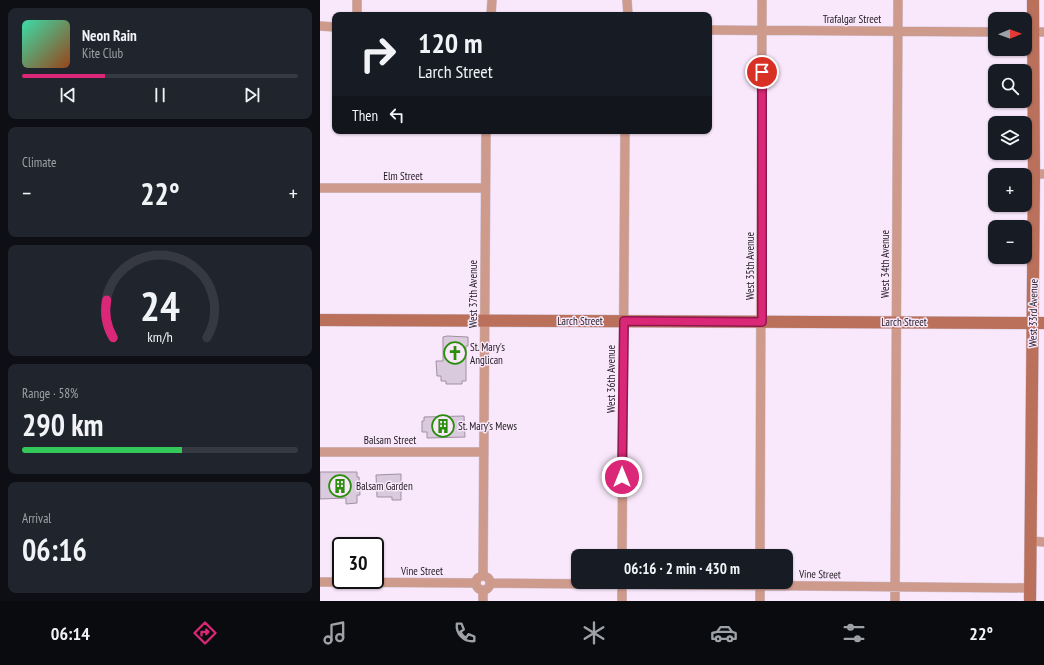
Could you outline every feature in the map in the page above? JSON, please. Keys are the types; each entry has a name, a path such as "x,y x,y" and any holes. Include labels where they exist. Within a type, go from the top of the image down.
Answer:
{"street":[{"path":"357,0 357,12"},
{"path":"491,12 492,0"},
{"path":"627,0 628,12"},
{"name":"West 35th Avenue","path":"760,549 762,0"},
{"name":"West 34th Avenue","path":"895,601 898,0"},
{"name":"West 33rd Avenue","path":"1030,601 1030,541 1038,323 1039,174 1033,0"},
{"path":"320,26 332,26"},
{"name":"Trafalgar Street","path":"712,30 988,32"},
{"name":"West 37th Avenue","path":"483,576 486,134"},
{"name":"West 36th Avenue","path":"622,549 625,134"},
{"name":"Elm Street","path":"320,188 485,188"},
{"name":"Larch Street","path":"320,320 1038,323"},
{"name":"Balsam Street","path":"320,452 484,452"},
{"path":"1030,541 1044,542"},
{"path":"483,576 488,578 490,583 488,588 483,590 478,588 476,583 478,578 483,576"},
{"name":"Vine Street","path":"320,582 476,583"},
{"name":"Vine Street","path":"490,583 571,583"},
{"name":"Vine Street","path":"793,585 1030,588"},
{"path":"622,589 622,601"},
{"path":"760,589 760,601"},
{"path":"483,590 483,601"}],"building":[{"name":"St. Mary's Anglican","path":"443,337 468,337 468,346 466,346 466,381 462,381 462,384 446,384 446,381 441,381 441,376 437,376 436,361 443,361"},
{"name":"St. Mary's Mews","path":"464,416 465,437 427,438 427,432 422,432 422,421 424,421 424,417"},
{"name":"Balsam Garden","path":"320,472 357,472 357,477 359,477 360,495 357,495 357,503 346,504 346,498 320,499"},
{"path":"401,474 401,500 392,500 392,497 377,497 376,475"}],"place":[{"name":"St. Mary's Anglican","path":"455,353"},
{"name":"St. Mary's Mews","path":"443,426"},
{"name":"Balsam Garden","path":"340,486"}],"route":[{"path":"622,477 624,321 762,322 762,72"}]}
